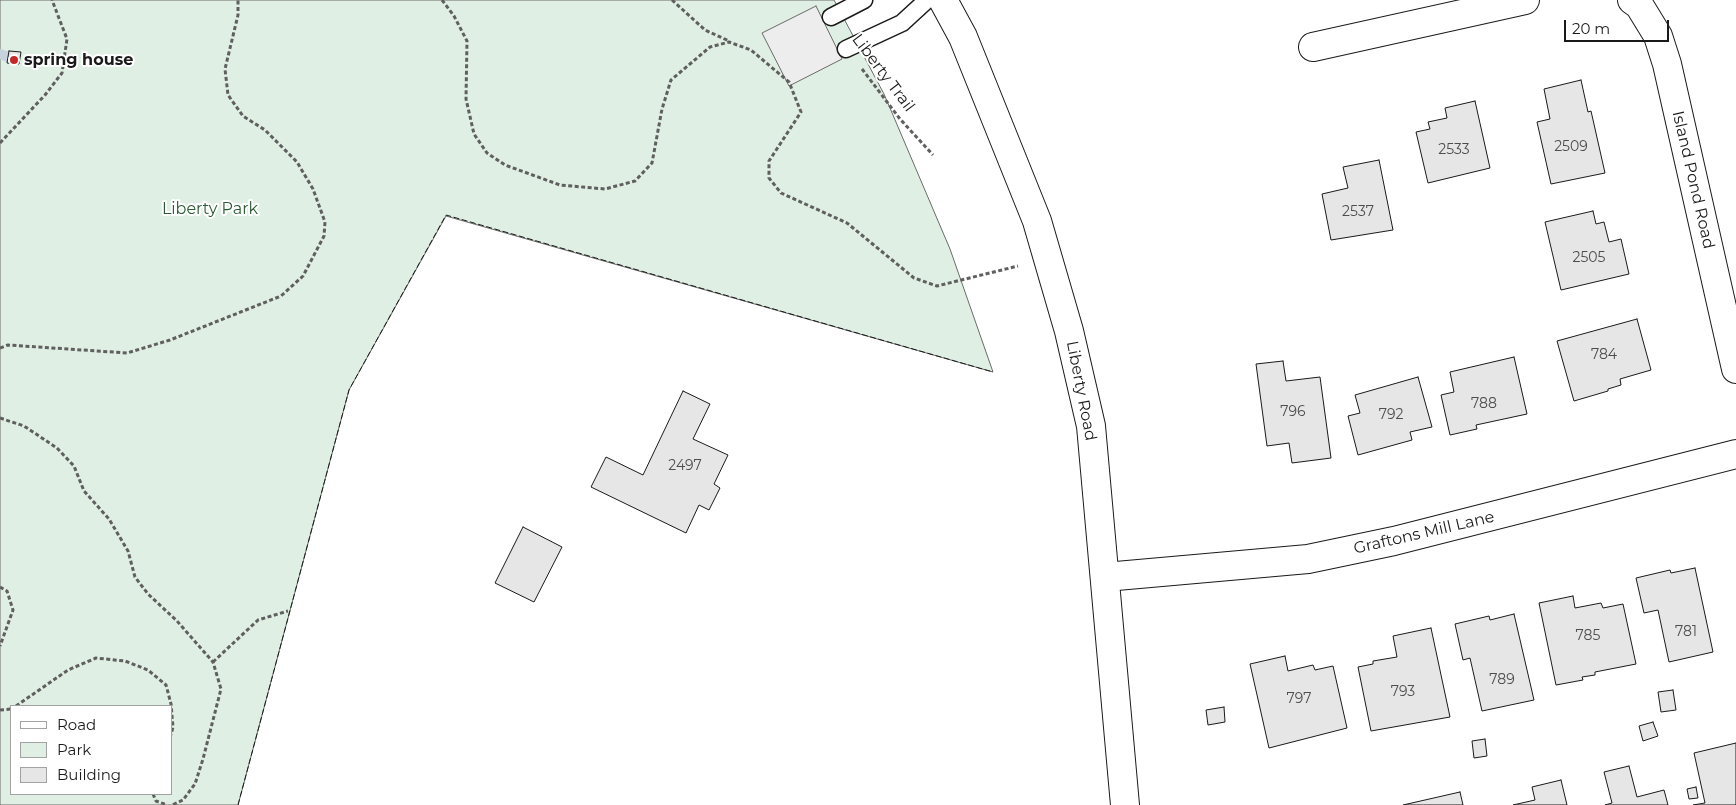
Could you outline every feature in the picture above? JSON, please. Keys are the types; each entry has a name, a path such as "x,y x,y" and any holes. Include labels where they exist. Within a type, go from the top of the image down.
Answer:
{"street":[{"name":"Liberty Road","path":"944,0 963,38 1037,221 1069,331 1091,426 1125,805"},
{"path":"1313,47 1525,0"},
{"name":"Island Pond Road","path":"1632,0 1639,5 1658,36 1667,64 1736,369"},
{"name":"Graftons Mill Lane","path":"1105,577 1308,559 1394,541 1736,454"}],"lane":[{"path":"832,17 864,0"},
{"path":"846,50 902,24 927,0"}],"path":[{"path":"0,143 45,95 62,73 67,39 52,0"},
{"path":"0,348 8,345 127,353 170,340 281,296 303,276 324,236 325,222 314,189 297,162 265,130 243,116 228,95 225,69 238,15 238,0"},
{"path":"442,0 454,16 467,41 466,99 474,134 487,153 505,165 560,185 605,189 635,181 652,163 662,109 671,80 710,47 730,42"},
{"path":"672,0 705,30 751,50 789,82 801,112 768,161 769,178 781,193 847,223 914,278 937,286 1048,259"},
{"name":"Liberty Trail","path":"846,50 900,119 933,155"},
{"path":"0,418 24,426 58,448 74,466 84,491 109,520 128,551 135,577 148,594 177,621 213,662 221,689 206,750 195,784 183,800 172,805"},
{"path":"0,587 7,591 13,610 0,646"},
{"path":"213,662 258,620 288,611"},
{"path":"17,705 68,670 96,658 125,661 148,670 166,685 171,705"},
{"path":"172,716 172,731"},
{"path":"153,795 156,802 167,805"}],"green space":[{"name":"Liberty Park","path":"0,0 834,0 884,94 950,249 993,372 446,216 349,390 238,805 0,805"}],"shaded area":[{"path":"816,6 842,59 789,86 762,33"}],"building":[{"name":"spring house","path":"9,51 21,52 19,64 7,63"},
{"path":"1581,80 1588,112 1591,111 1605,173 1551,184 1537,122 1550,119 1544,89"},
{"path":"1475,101 1490,168 1428,183 1416,132 1430,129 1428,122 1447,118 1445,108"},
{"path":"1379,160 1393,230 1331,240 1322,194 1348,188 1343,167"},
{"path":"1593,211 1596,224 1604,222 1609,242 1621,239 1629,274 1561,290 1545,222"},
{"path":"1637,319 1651,370 1620,379 1621,385 1608,389 1608,391 1574,401 1557,341"},
{"path":"1514,357 1527,414 1476,425 1477,429 1450,435 1441,395 1454,392 1450,372"},
{"path":"1283,361 1286,381 1320,377 1331,458 1292,463 1289,443 1267,446 1256,364"},
{"path":"1418,377 1432,427 1410,432 1412,440 1358,455 1348,416 1360,413 1355,395"},
{"path":"683,391 710,404 693,439 728,455 714,484 720,488 709,510 699,505 686,533 591,487 606,457 643,475"},
{"path":"523,527 562,547 534,602 495,583"},
{"path":"1695,568 1713,652 1669,662 1658,610 1644,613 1636,578 1670,570 1671,573"},
{"path":"1573,596 1575,608 1601,603 1603,608 1623,604 1636,664 1595,672 1595,675 1582,677 1583,680 1556,685 1539,603"},
{"path":"1514,614 1534,700 1482,711 1470,658 1463,660 1455,624 1489,616 1490,620"},
{"path":"1431,628 1450,717 1371,731 1358,667 1373,664 1373,661 1397,657 1393,636"},
{"path":"1285,656 1288,671 1313,665 1315,670 1333,666 1347,728 1269,748 1250,664"},
{"path":"1673,690 1676,710 1661,712 1658,692"},
{"path":"1224,707 1225,722 1208,725 1206,710"},
{"path":"1653,722 1658,736 1643,741 1639,726"},
{"path":"1485,739 1487,756 1474,758 1472,741"},
{"path":"1736,743 1736,805 1693,805 1705,803 1694,753"},
{"path":"1629,766 1637,797 1664,790 1668,805 1605,805 1612,803 1604,772"},
{"path":"1561,780 1567,805 1513,805 1535,800 1532,787"},
{"path":"1696,787 1698,798 1689,799 1687,789"},
{"path":"1460,792 1463,805 1403,805"}],"waterway":[{"path":"0,54 8,57"}],"fence":[{"path":"238,805 349,390 446,215 993,372"}],"place":[{"name":"spring house","path":"14,60"}]}
